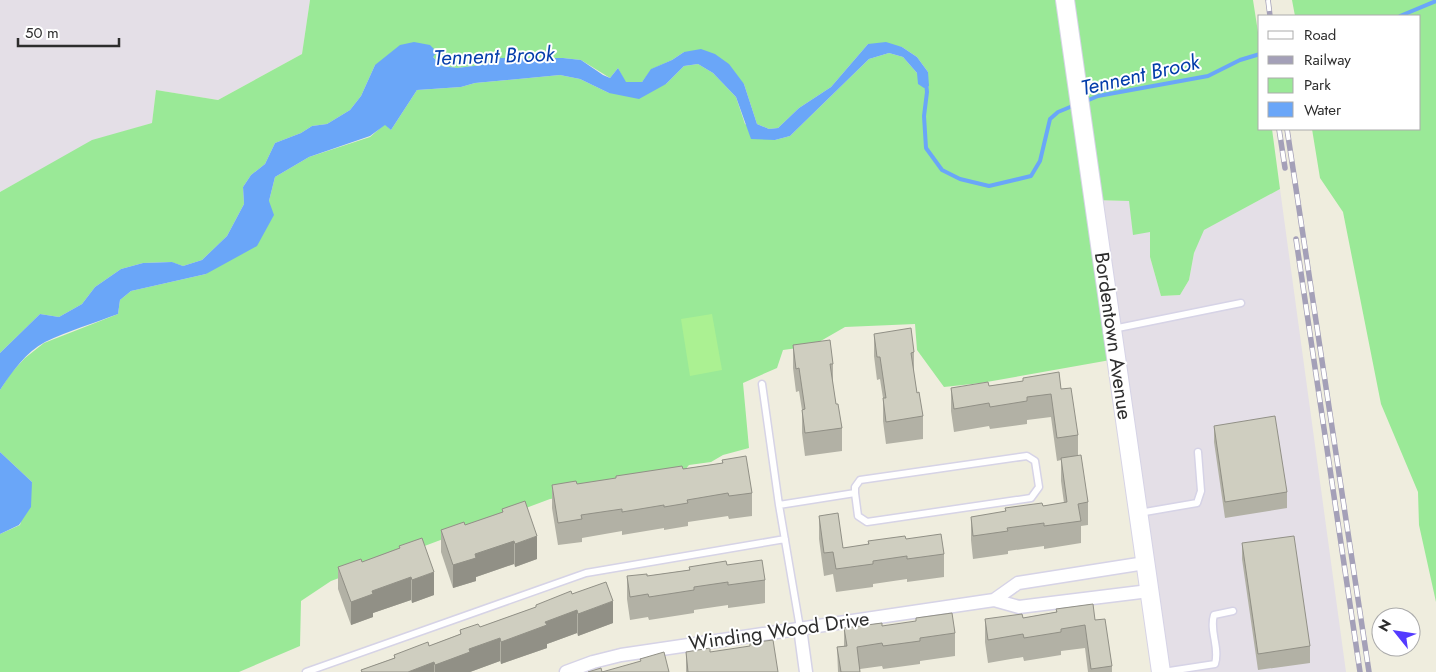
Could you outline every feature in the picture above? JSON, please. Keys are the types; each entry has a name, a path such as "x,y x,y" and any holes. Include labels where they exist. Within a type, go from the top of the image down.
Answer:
{"main road":[{"name":"Bordentown Avenue","path":"1065,0 1144,563 1162,672"}],"street":[{"name":"Winding Wood Drive","path":"994,600 1018,583 1144,563"},
{"name":"Winding Wood Drive","path":"566,672 593,662 621,655 994,600 1018,607 1149,591"},
{"path":"800,628 806,672"}],"lane":[{"path":"1112,329 1241,304"},
{"path":"762,384 779,505 800,628"},
{"path":"1138,514 1197,503 1201,491 1198,452"},
{"path":"1027,456 1035,460 1039,487 1032,498 867,522 858,516 855,492 855,487 860,480 1027,456"},
{"path":"779,505 855,492"},
{"path":"306,672 586,573 785,540"},
{"path":"1162,672 1215,664 1217,657 1211,622 1214,614 1233,611"},
{"path":"328,664 331,672"}],"shaded area":[{"path":"0,0 310,0 302,54 218,100 156,90 152,123 92,141 0,192"},
{"path":"1280,189 1346,672 1161,672 1093,200 1129,201 1150,232 1150,257 1161,296 1180,295 1189,280 1194,253 1203,230"}],"green space":[{"path":"310,0 1253,0 1258,32 1258,130 1272,130 1280,189 1204,230 1194,253 1189,280 1180,295 1161,296 1150,257 1150,232 1133,235 1129,201 1093,200 1116,359 981,383 944,387 917,350 915,324 845,327 812,346 783,350 777,368 743,383 749,448 723,455 711,462 689,465 679,477 650,485 550,499 331,581 301,601 300,646 239,672 0,672 0,534 20,525 32,482 0,452 0,390 11,373 25,358 44,343 118,314 120,300 131,291 206,274 269,201 275,177 309,157 370,137 385,124 391,130 417,90 461,87 475,83 560,75 580,79 609,93 666,84 684,66 698,64 713,73 736,97 745,124 775,140 790,136 869,59 889,53 903,57 917,73 928,72 917,57 902,47 868,44 831,87 799,108 778,128 769,129 757,124 744,84 684,52 652,69 642,82 625,82 618,68 610,78 581,60 563,58 500,58 482,65 457,68 442,66 433,57 375,65 361,96 350,110 327,124 312,126 301,133 275,143 265,164 251,175 243,187 244,204 227,236 202,260 183,266 171,262 143,263 121,269 95,287 82,304 59,317 40,314 0,353 0,192 92,140 152,123 156,90 218,100 302,54"},
{"path":"1292,0 1436,0 1436,602 1419,525 1418,492 1381,404 1343,212 1320,178 1312,130 1421,130 1421,15 1295,15"},
{"path":"712,314 722,370 690,376 681,319"}],"water":[{"path":"414,42 430,45 437,52 433,57 442,66 457,68 482,65 500,58 563,58 581,60 610,78 618,68 626,82 642,82 651,69 672,60 684,52 701,49 715,54 729,64 744,84 757,124 769,129 778,128 799,108 831,87 868,44 886,42 902,47 917,57 928,72 929,86 924,88 918,84 917,73 903,57 889,53 869,59 790,136 775,140 751,139 736,97 713,73 698,64 684,66 666,84 639,99 609,93 580,79 560,75 475,83 461,87 417,90 391,130 385,125 370,136 309,157 275,177 269,201 274,215 257,246 206,274 131,291 120,300 118,314 63,334 38,346 20,363 0,390 0,353 40,314 59,317 82,304 95,287 121,269 143,263 172,262 183,266 202,260 227,236 244,204 243,187 251,175 265,164 275,143 301,133 312,126 327,124 350,110 361,96 375,65 400,45"},
{"path":"0,452 32,482 31,507 19,525 0,534"}],"building":[{"path":"911,328 914,352 911,353 917,393 919,392 923,416 886,422 883,398 886,398 880,357 877,357 874,334"},
{"path":"830,340 833,364 830,364 842,428 805,433 802,410 805,409 799,368 796,369 793,345"},
{"path":"1059,372 1061,389 1071,388 1078,435 1057,438 1051,394 1027,397 1027,401 990,407 989,403 954,409 951,388 988,382 989,386 1023,381 1023,378"},
{"path":"1275,416 1287,492 1225,502 1214,426"},
{"path":"1081,455 1088,502 1078,504 1081,521 1007,528 1008,531 973,536 971,517 1006,511 1005,508 1042,503 1043,506 1067,502 1061,458"},
{"path":"746,456 752,493 729,496 728,493 687,500 688,503 664,507 664,505 622,512 622,509 581,515 582,519 558,523 552,485 576,481 577,484 682,466 683,469 723,463 722,460"},
{"path":"525,501 537,536 515,544 514,541 475,554 476,558 453,565 441,530 464,522 465,525 503,512 502,509"},
{"path":"838,513 843,548 869,544 868,541 905,536 906,539 941,534 944,554 907,559 907,556 873,561 873,564 836,569 833,552 824,553 819,516"},
{"path":"1294,536 1310,646 1258,654 1242,543"},
{"path":"422,538 434,572 412,580 411,577 372,591 373,594 351,602 338,567 361,559 362,562"},
{"path":"762,560 765,580 728,585 728,582 694,587 694,590 649,597 648,594 630,597 627,576 647,574 647,576 690,570 689,567 726,561 727,565"},
{"path":"606,582 613,601 578,614 577,610 545,622 547,625 501,642 500,638 469,649 470,652 435,665 434,662 408,672 362,672 361,670 395,658 394,655 428,642 429,646 461,634 460,630 478,624 480,627 536,607 536,605 571,591 572,594"},
{"path":"1093,604 1095,620 1105,619 1112,666 1091,669 1085,625 1061,629 1061,632 1024,638 1023,634 988,640 985,619 1022,614 1023,618 1057,612 1056,609"},
{"path":"952,613 955,633 920,638 920,641 883,646 882,643 857,647 860,672 841,672 837,647 847,646 844,628 882,623 882,626 916,621 916,618"},
{"path":"773,640 778,672 688,672 686,652 710,648 710,652 750,646 750,643"},
{"path":"664,652 669,672 602,672 641,661 640,659"},
{"path":"601,668 602,672 588,672"}],"waterway":[{"name":"Tennent Brook","path":"1402,15 1436,1"},
{"name":"Tennent Brook","path":"1084,102 1098,96 1208,76 1240,60 1258,55"},
{"name":"Tennent Brook","path":"926,83 927,92 924,116 926,148 942,170 960,179 989,186 1031,176 1040,161 1050,119 1058,112 1075,105"}],"railway":[{"path":"1268,0 1270,15"},
{"path":"1279,130 1285,168"},
{"path":"1287,130 1369,672"},
{"path":"1296,239 1360,672"}]}
